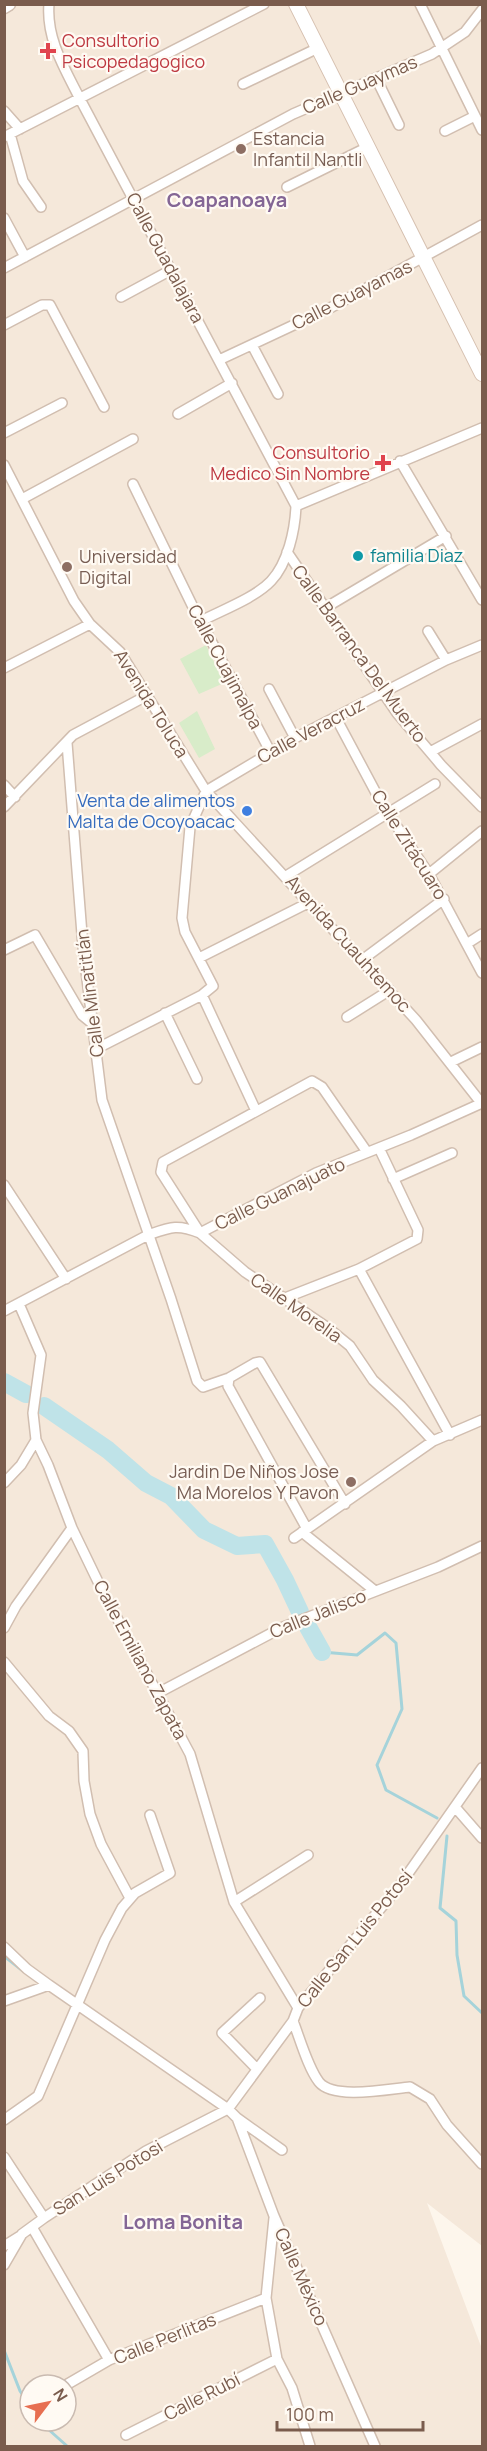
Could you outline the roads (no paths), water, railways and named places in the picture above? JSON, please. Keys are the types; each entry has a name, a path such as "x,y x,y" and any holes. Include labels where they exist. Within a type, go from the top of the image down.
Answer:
{"main road":[{"path":"296,4 483,374"}],"street":[{"path":"4,7 9,4"},
{"name":"Calle Guadalajara","path":"49,4 49,21 54,44 80,99 296,506"},
{"path":"41,207 23,181 7,136 264,4"},
{"path":"420,4 483,130"},
{"name":"Calle Guaymas","path":"4,268 292,114 441,49 465,32 482,13"},
{"path":"243,84 318,48"},
{"path":"376,78 399,125"},
{"path":"4,111 20,129"},
{"path":"445,131 475,116"},
{"path":"287,187 368,147"},
{"path":"4,218 25,257"},
{"name":"Calle Guayamas","path":"219,360 330,308 483,225"},
{"path":"121,297 171,270"},
{"path":"4,325 42,305 50,305 104,407"},
{"path":"252,345 278,394"},
{"path":"178,414 232,382"},
{"path":"4,433 62,403"},
{"path":"201,621 264,587 278,573 295,523 296,506 483,428"},
{"path":"22,499 132,439"},
{"path":"400,461 483,600"},
{"name":"Avenida Toluca","path":"4,465 68,589 90,624 120,652 206,790"},
{"name":"Calle Cuajimalpa","path":"133,484 201,621 270,752"},
{"path":"325,608 446,536"},
{"name":"Calle Barranca Del Muerto","path":"287,552 384,693 430,752 483,807"},
{"path":"4,668 90,624"},
{"path":"428,631 446,660"},
{"name":"Calle Veracruz","path":"206,790 336,717 446,660 483,645"},
{"path":"269,689 296,738"},
{"path":"4,807 73,735 148,695"},
{"name":"Calle Zitácuaro","path":"336,717 388,814 444,899 483,973"},
{"path":"430,752 483,724"},
{"name":"Calle Minatitlán","path":"67,743 83,947 102,1100 199,1385 203,1388 229,1378"},
{"path":"286,876 435,784"},
{"path":"4,785 15,797"},
{"path":"96,1049 212,989 213,983 185,932 182,918 190,827 206,790"},
{"name":"Avenida Cuauhtemoc","path":"206,790 390,990 451,1062 482,1103"},
{"path":"429,874 483,831"},
{"path":"362,960 444,899"},
{"path":"199,958 310,902"},
{"path":"468,943 483,934"},
{"path":"4,950 35,935 82,1015 93,1024"},
{"path":"347,1017 390,990"},
{"path":"202,995 256,1110"},
{"path":"165,1013 197,1079"},
{"path":"451,1062 483,1047"},
{"path":"200,1233 161,1172 163,1162 307,1083 312,1081 318,1083 367,1152"},
{"name":"Calle Guanajuato","path":"4,1311 148,1235 173,1226 182,1226 200,1233 297,1182 482,1103"},
{"path":"285,1298 359,1269 415,1241 418,1230 379,1148"},
{"path":"393,1179 452,1153"},
{"path":"4,1185 66,1279"},
{"name":"Calle Morelia","path":"200,1233 245,1272 350,1346 373,1380 401,1406 433,1442"},
{"path":"359,1269 450,1435"},
{"name":"Calle Emiliano Zapata","path":"19,1304 41,1355 33,1413 36,1440 72,1528 102,1590 190,1754 234,1902 298,2008"},
{"path":"345,1504 261,1364 255,1363 229,1378 228,1386 301,1533 375,1591"},
{"path":"301,1533 433,1442 482,1421"},
{"path":"4,1483 21,1465 36,1440"},
{"path":"4,1628 16,1606 72,1528"},
{"name":"Calle Jalisco","path":"158,1693 283,1627 438,1567 483,1546"},
{"path":"4,1662 49,1716 69,1731 83,1751 84,1781 90,1814 101,1844 130,1898"},
{"name":"Calle San Luis Potosí","path":"228,2109 293,2022 298,2008 400,1885 483,1768"},
{"path":"455,1807 483,1838"},
{"path":"4,2120 38,2096 105,1940 130,1898 168,1875 170,1869 150,1815"},
{"path":"234,1902 308,1854"},
{"name":"Calle México","path":"4,1947 27,1969 228,2109 237,2118 274,2216 375,2446"},
{"path":"4,2001 49,1985"},
{"path":"256,2069 222,2033 260,1998"},
{"path":"293,2022 315,2076 322,2085 347,2092 410,2087 418,2090 430,2098 447,2125 483,2164"},
{"name":"San Luis Potosi","path":"4,2265 22,2234 44,2218 146,2151 228,2109"},
{"path":"237,2118 282,2150"},
{"path":"4,2157 44,2218"},
{"path":"274,2216 266,2298 277,2359 292,2388 310,2446"},
{"path":"32,2227 109,2360"},
{"path":"4,2246 22,2234"},
{"path":"270,2247 286,2244"},
{"name":"Calle Perlitas","path":"78,2378 109,2360 266,2298"},
{"name":"Calle Rubí","path":"126,2435 277,2359"}],"waterway":[{"path":"4,1382 26,1394"},
{"path":"44,1406 108,1450 146,1483 171,1496 204,1530 237,1546 265,1544 300,1612"},
{"path":"308,1627 322,1652"},
{"path":"322,1652 357,1655 385,1633 396,1643 402,1709 377,1765 386,1790 437,1818"},
{"path":"447,1836 440,1908 456,1921 457,1955 464,1996 482,2013"},
{"path":"4,1956 23,1971"},
{"path":"4,2350 18,2386"},
{"path":"52,2433 67,2446"}],"place":[{"name":"Consultorio Psicopedagogico","path":"48,51"},
{"name":"Estancia Infantil Nantli","path":"241,149"},
{"name":"Consultorio Medico Sin Nombre","path":"383,463"},
{"name":"familia Diaz","path":"358,556"},
{"name":"Universidad Digital","path":"67,567"},
{"name":"Venta de alimentos Malta de Ocoyoacac","path":"247,811"},
{"name":"Jardin De Niños Jose Ma Morelos Y Pavon","path":"351,1482"}],"district":[{"name":"Coapanoaya","path":"227,200"},
{"name":"Loma Bonita","path":"183,2222"}]}
